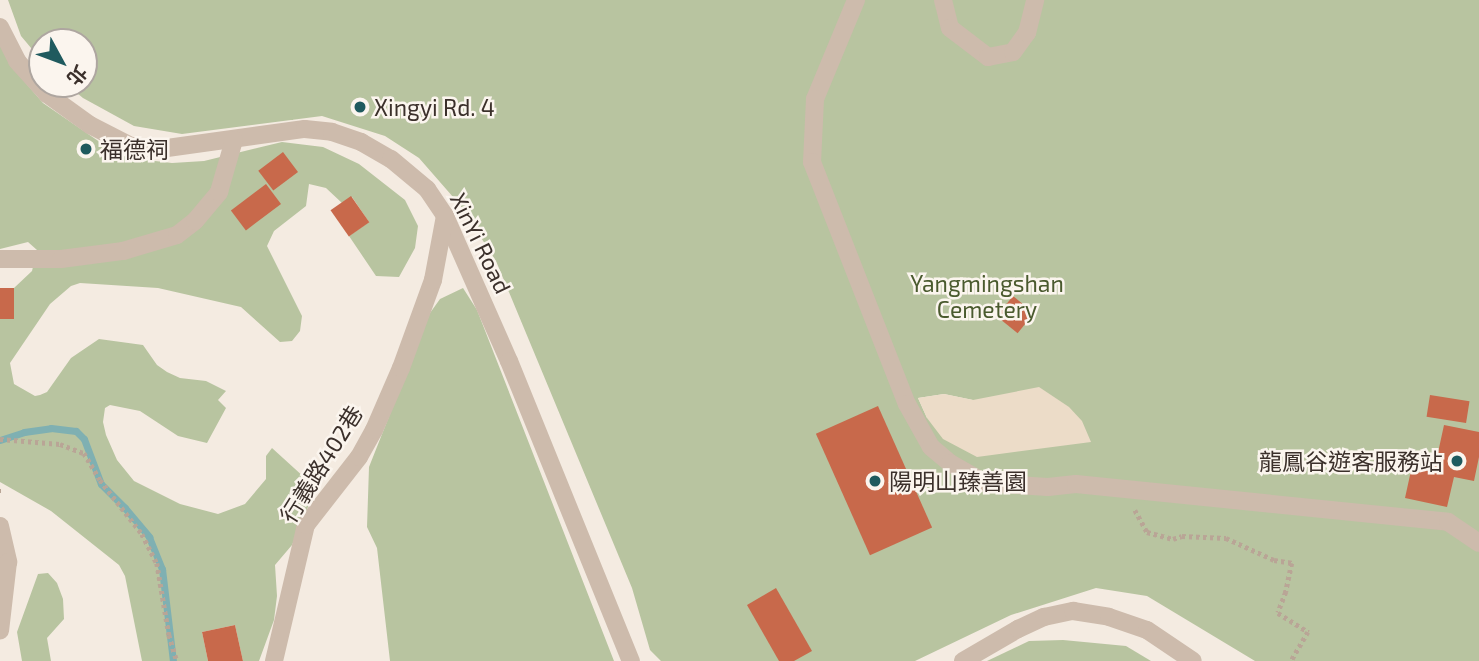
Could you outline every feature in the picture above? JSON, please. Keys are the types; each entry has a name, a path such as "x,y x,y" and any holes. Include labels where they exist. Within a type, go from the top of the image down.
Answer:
{"street":[{"path":"856,0 815,99 812,162 907,404 931,447 950,463 985,483 1048,486 1076,484 1136,489 1448,522 1479,543"},
{"path":"943,0 950,28 988,57 1013,52 1027,33 1035,0"},
{"name":"XinYi Road","path":"0,27 17,61 47,94 90,125 131,146 160,149 305,129 332,132 361,142 391,159 427,189 445,216 509,360 631,661"},
{"path":"0,259 61,259 123,251 177,235 195,221 219,192 234,140"},
{"name":"行義路402巷","path":"274,661 306,526 359,457 374,430 433,280 445,216"},
{"path":"0,526 7,545 8,562 0,631"},
{"path":"963,661 1044,617 1073,611 1108,617 1147,630 1193,661"}],"path":[{"path":"0,439 60,444 84,453 100,480 142,534 157,563 169,635 177,661"},
{"path":"1136,489 1133,506 1147,532 1173,540 1182,536 1226,538 1274,560 1292,563 1278,613 1308,632 1291,661"}],"green space":[{"name":"Yangmingshan Cemetery","path":"8,0 1479,0 1479,661 1255,661 1147,596 1096,588 1011,615 915,661 661,661 650,650 632,588 496,261 460,205 419,158 385,136 322,116 182,134 134,126 83,98 98,98 98,28 28,28 28,44 21,36","holes":["944,394 973,400 927,418 918,398"]},
{"path":"0,44 28,86 28,98 39,98 107,147 138,159 172,163 204,161 282,142 323,147 359,164 405,200 418,226 415,248 399,277 376,276 349,236 369,222 352,197 342,203 326,188 309,184 306,206 274,231 267,246 302,316 300,331 292,341 280,342 241,307 158,288 80,283 71,286 50,304 10,363 14,384 35,396 47,392 71,358 99,339 143,345 157,365 167,372 180,378 206,381 226,391 218,400 226,408 207,443 178,436 140,411 110,405 105,408 103,422 106,435 117,460 134,481 180,504 218,514 245,504 266,479 266,456 272,448 316,488 292,545 275,565 277,596 274,620 259,661 243,661 235,625 202,632 208,661 142,661 125,576 119,565 51,511 0,482 0,319 13,319 14,288 32,271 37,250 28,242 0,249"},
{"path":"463,288 477,310 614,661 390,661 377,548 367,527 369,467 430,313 440,299"},
{"path":"48,573 57,583 63,599 64,619 47,638 51,661 22,661 17,632 38,574"},
{"path":"1063,640 1126,646 1151,661 987,661 1029,641"}],"shaded area":[{"path":"1039,387 1069,407 1082,421 1091,442 977,457 943,439 927,418 918,398 944,394 973,400"}],"building":[{"path":"283,152 298,172 273,191 258,171"},
{"path":"266,184 281,204 246,230 231,210"},
{"path":"351,196 369,222 349,237 331,210"},
{"path":"0,288 14,288 14,319 0,319"},
{"path":"1013,296 1034,313 1018,333 997,316"},
{"path":"1430,395 1470,401 1466,423 1427,417"},
{"name":"陽明山臻善園","path":"878,406 932,528 870,555 816,434"},
{"name":"龍鳳谷遊客服務站","path":"1444,425 1479,432 1479,457 1474,481 1454,477 1447,507 1405,498 1412,466 1434,471"},
{"path":"776,588 812,651 794,661 779,661 747,605"},
{"path":"235,625 243,661 208,661 202,632"}],"waterway":[{"path":"0,440 24,432 51,428 76,431 84,439 101,484 149,537 162,569 173,661"}],"place":[{"name":"Xingyi Rd. 4","path":"360,107"},
{"name":"福德祠","path":"86,149"},
{"name":"龍鳳谷遊客服務站","path":"1457,461"},
{"name":"陽明山臻善園","path":"875,481"}]}
